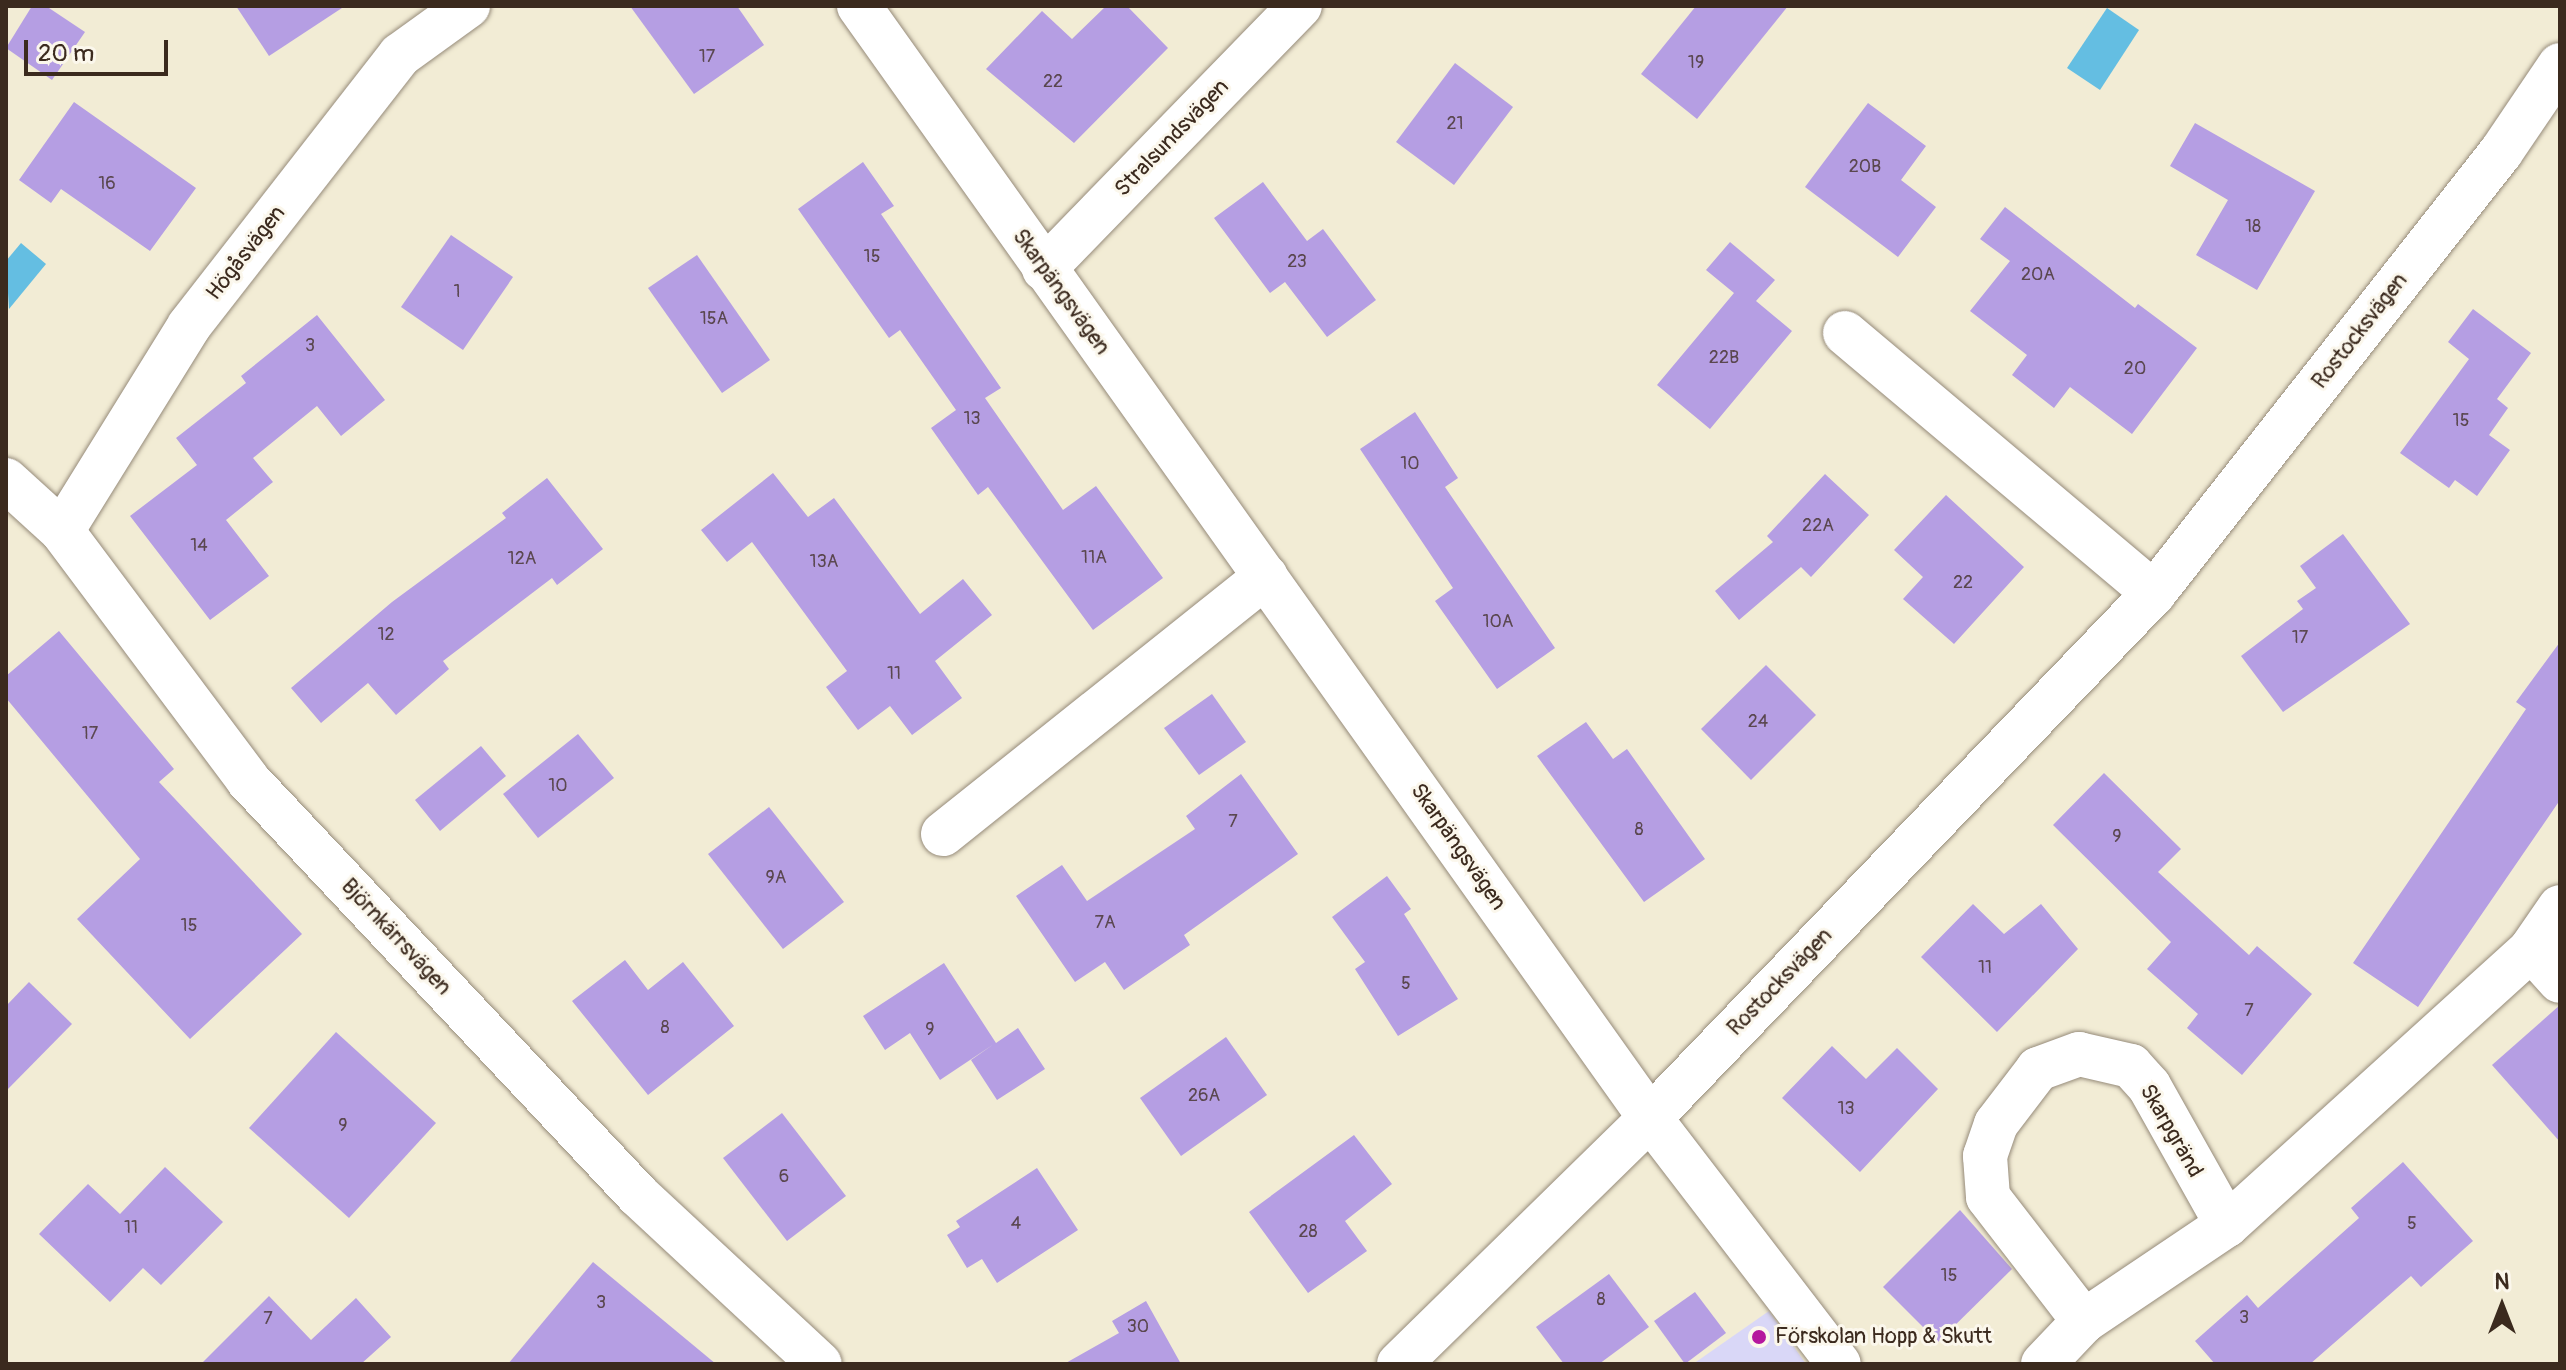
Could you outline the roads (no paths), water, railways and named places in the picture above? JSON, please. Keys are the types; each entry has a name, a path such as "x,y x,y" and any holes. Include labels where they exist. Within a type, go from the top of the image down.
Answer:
{"street":[{"name":"Högåsvägen","path":"62,531 189,326 400,55 468,6"},
{"name":"Skarpängsvägen","path":"859,6 1650,1118"},
{"name":"Stralsundsvägen","path":"1044,269 1300,6"},
{"name":"Rostocksvägen","path":"1399,1364 1650,1118 2154,593 2501,152 2560,65"},
{"path":"1845,333 2154,593"},
{"name":"Björnkärrsvägen","path":"6,480 62,531 248,780 638,1195 820,1364"},
{"path":"943,834 1266,576"},
{"path":"2043,1364 2084,1321 2227,1225 2531,949 2560,907"},
{"path":"2531,949 2560,981"},
{"name":"Skarpgränd","path":"2084,1321 1988,1197 1985,1156 1996,1124 2038,1069 2079,1054 2131,1066 2149,1086 2227,1225"},
{"path":"1650,1118 1839,1364"}],"water":[{"path":"2107,8 2139,30 2100,90 2067,68"},
{"path":"21,243 46,264 9,309 6,261"}],"place":[{"name":"Förskolan Hopp & Skutt","path":"1759,1337"}]}
